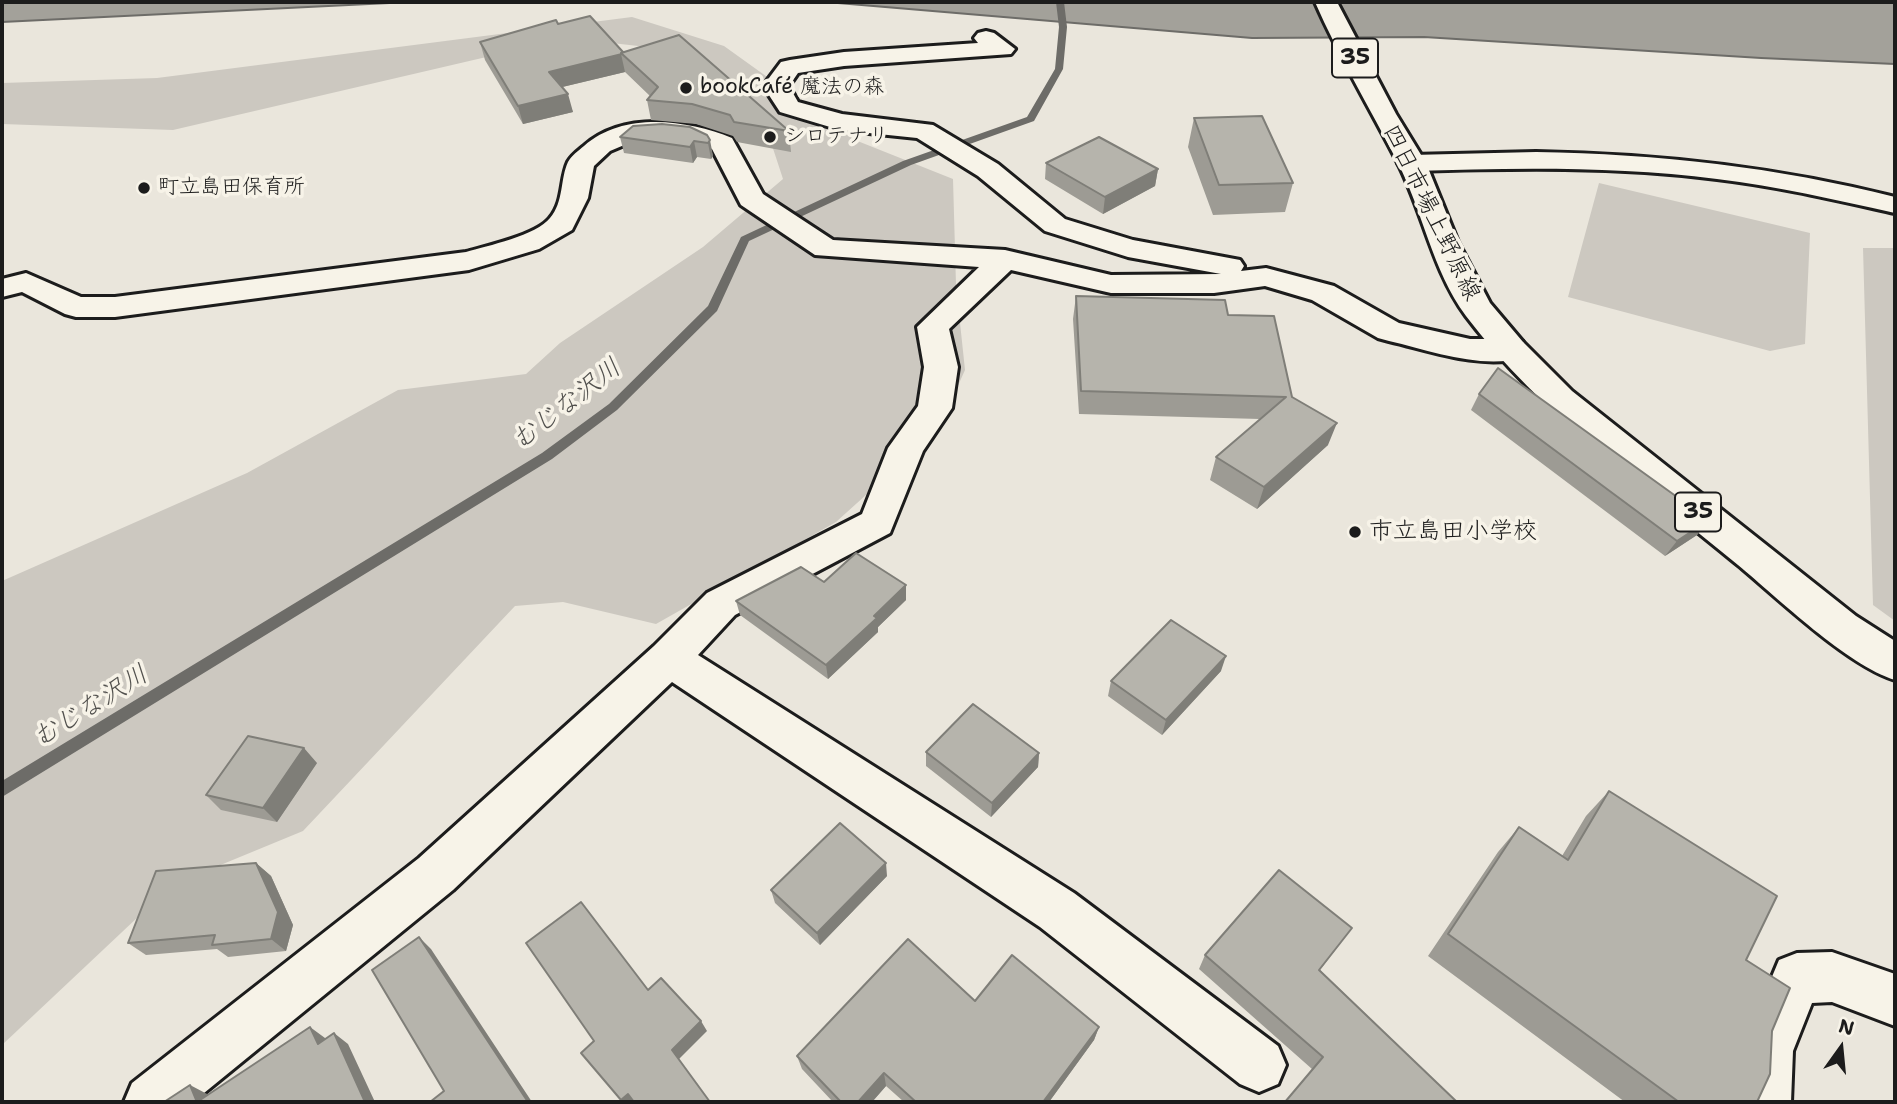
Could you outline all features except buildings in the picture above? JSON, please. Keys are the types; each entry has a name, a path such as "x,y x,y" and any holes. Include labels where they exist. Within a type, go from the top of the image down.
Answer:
{"street":[{"name":"四日市場上野原線","path":"1326,2 1383,114 1412,163 1443,242 1476,307 1511,351 1560,399 1630,457 1842,628 1895,663"},
{"path":"986,38 1003,49 844,59 790,68 776,86 789,107 815,115 840,122 924,131 988,170 1055,225 1128,248 1220,264 1322,293 1389,331 1470,350 1511,351"},
{"path":"2,288 26,282 76,307 115,307 469,261 529,243 562,224 574,198 581,163 601,145 631,132 665,130 699,134 723,144 751,199 826,249 1005,259 1111,284 1214,284 1266,277"},
{"path":"1412,163 1596,159 1710,167 1895,205"},
{"path":"151,1102 436,874 669,658 721,604 877,523 906,448 935,408 941,367 933,327 1005,259"},
{"path":"669,658 1057,910 1259,1065"},
{"path":"1764,1102 1767,1051 1797,978 1832,977 1895,1000"}],"shaded area":[{"path":"2,2 410,2 2,22"},
{"path":"826,2 1895,2 1895,64 1424,37 1252,38"},
{"path":"632,17 724,46 855,140 953,179 956,285 965,370 938,430 836,522 656,624 563,602 515,606 303,831 172,885 2,1045 2,581 247,473 398,390 526,374 560,343 703,247 783,179 765,124 682,51 568,38 173,130 2,124 2,83 157,78"},
{"path":"1599,183 1810,233 1805,344 1770,351 1568,297"},
{"path":"1863,248 1895,248 1895,621 1873,605"}],"waterway":[{"name":"むじな沢川","path":"2,790 547,456 613,407 713,308 745,239 907,163 1031,119 1059,69 1063,27 1060,2"}],"place":[{"name":"bookCafé 魔法の森","path":"686,88"},
{"name":"シロテナリ","path":"770,137"},
{"name":"町立島田保育所","path":"144,188"},
{"name":"市立島田小学校","path":"1355,532"}]}
